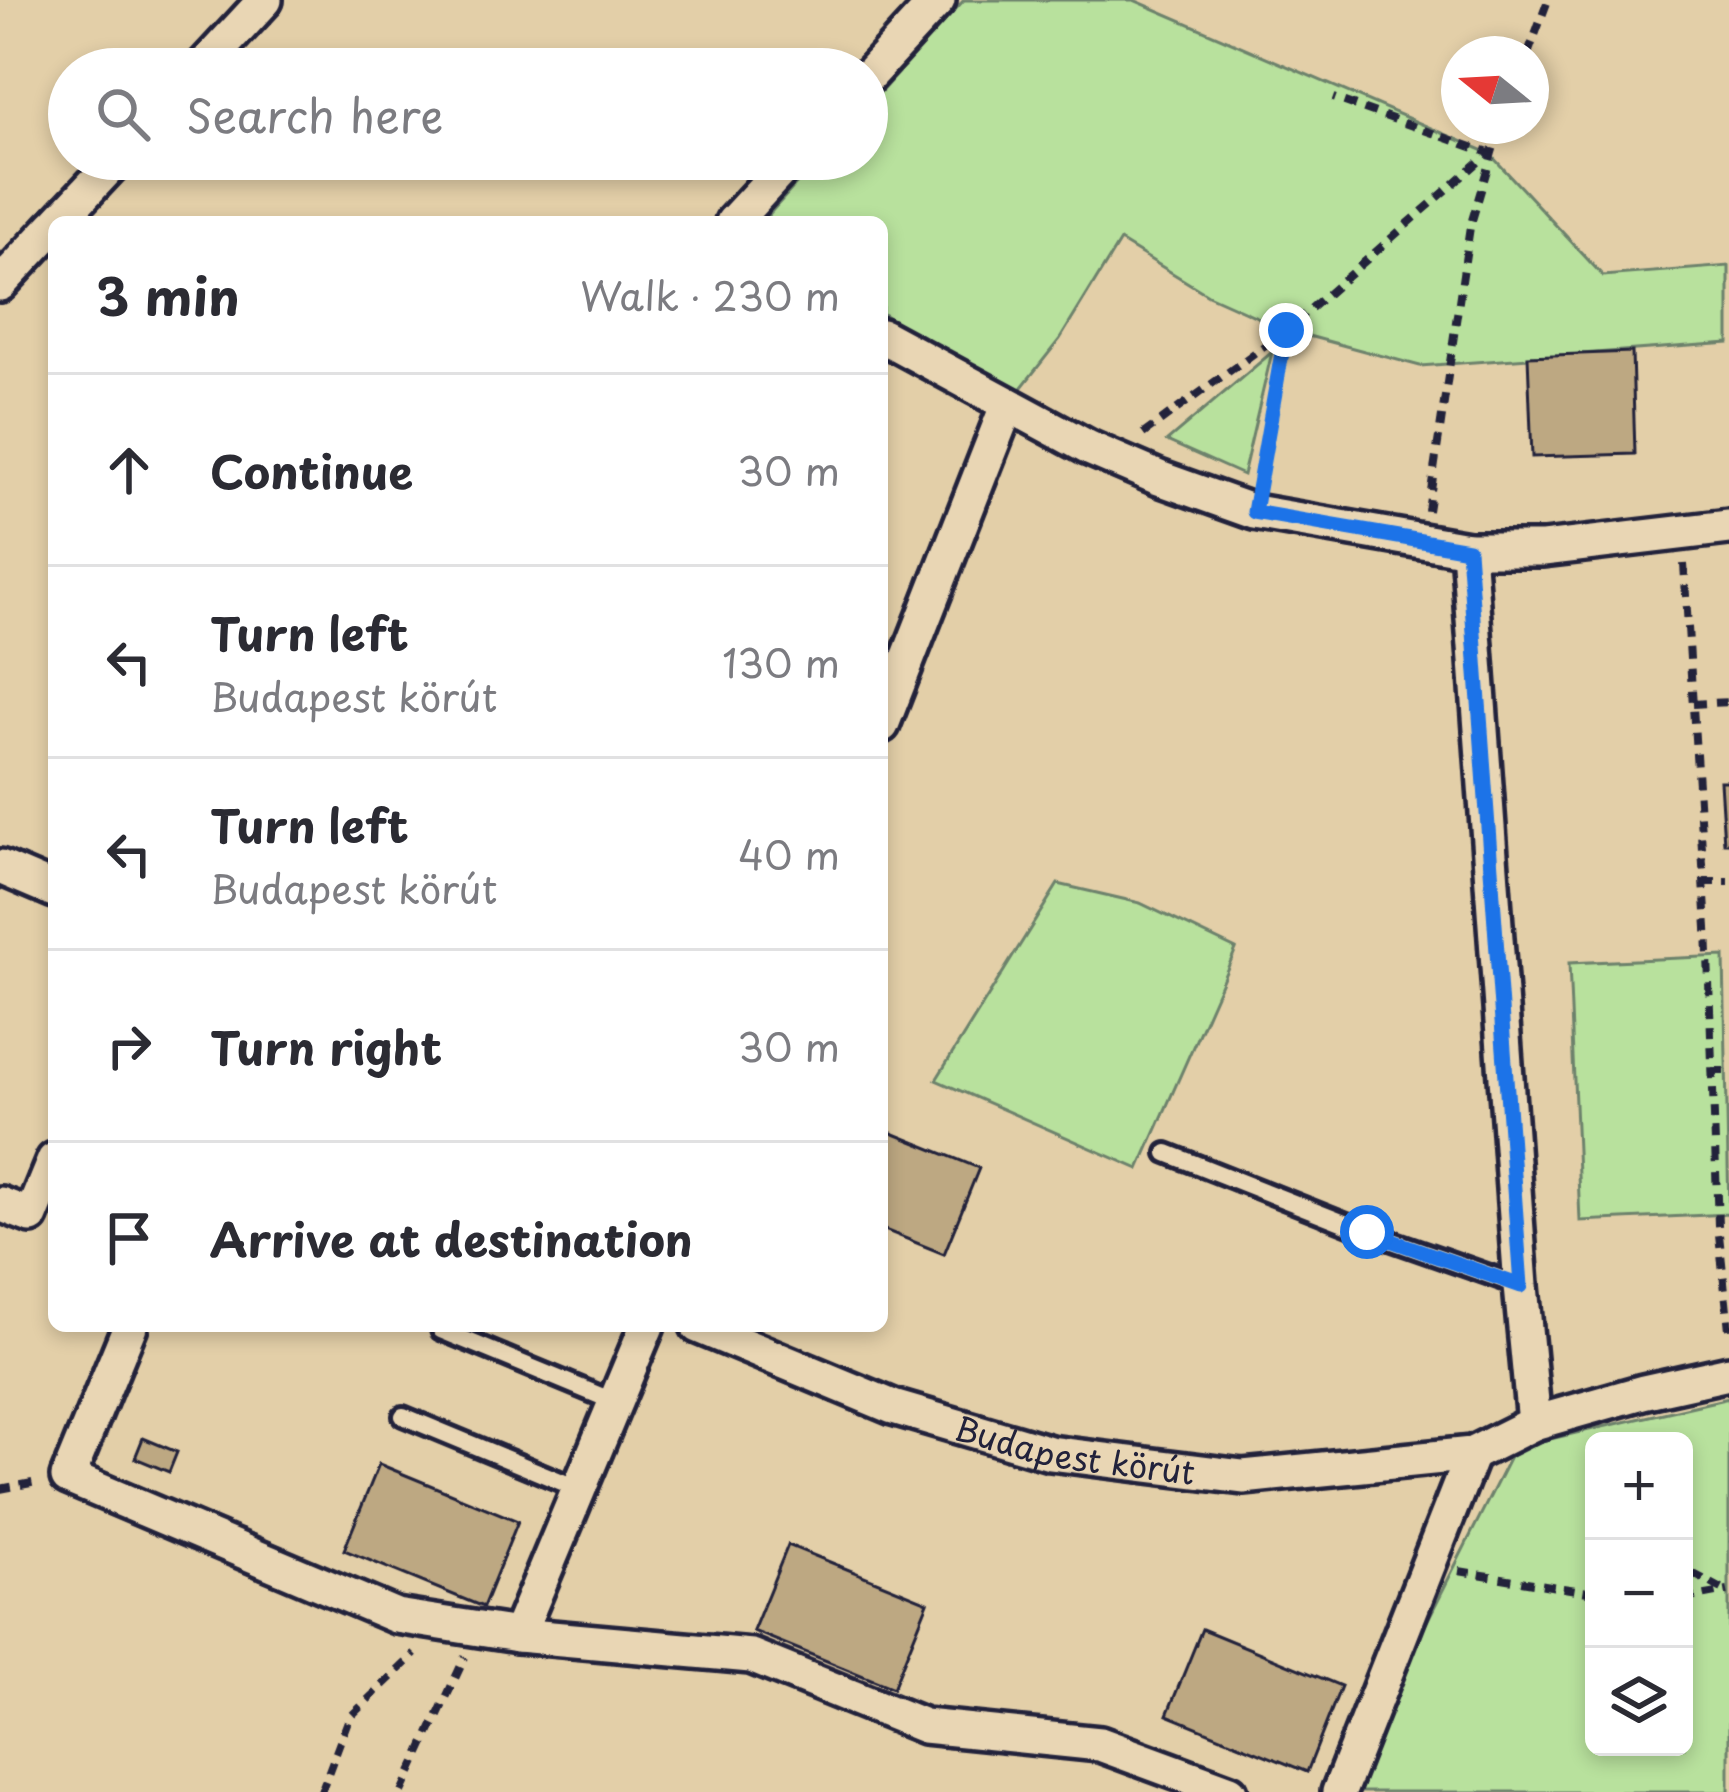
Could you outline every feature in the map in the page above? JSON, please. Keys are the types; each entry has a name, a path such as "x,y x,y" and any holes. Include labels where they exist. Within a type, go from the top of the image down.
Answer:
{"street":[{"path":"220,48 265,0"},
{"path":"888,54 938,0"},
{"path":"63,216 97,180"},
{"path":"739,216 772,180"},
{"path":"0,284 48,233"},
{"path":"888,339 1089,448 1254,512 1468,549 1543,549 1729,526"},
{"path":"888,710 1006,406"},
{"path":"1468,549 1534,1423"},
{"path":"0,868 48,888"},
{"path":"0,1204 31,1216 48,1175"},
{"path":"128,1332 68,1477 396,1616 518,1635 751,1656 924,1726 1100,1744 1229,1792"},
{"path":"518,1635 645,1332"},
{"name":"Budapest körút","path":"712,1332 893,1407 1050,1454 1243,1477 1472,1454 1534,1423 1729,1373"},
{"path":"1339,1792 1472,1454"}],"lane":[{"path":"1167,1153 1367,1232 1521,1286"},
{"path":"446,1332 616,1402"},
{"path":"404,1416 579,1489"}],"path":[{"path":"1535,36 1548,0"},
{"path":"1333,98 1489,153"},
{"path":"1424,543 1470,227 1493,144"},
{"path":"1089,448 1149,433 1286,330 1489,153"},
{"path":"1254,512 1286,330"},
{"path":"1682,532 1729,1329"},
{"path":"1693,704 1729,702"},
{"path":"1704,882 1729,882"},
{"path":"1712,1071 1729,1071"},
{"path":"1429,1566 1585,1592"},
{"path":"1693,1574 1727,1591"},
{"path":"1693,1597 1727,1591"},
{"path":"321,1792 349,1718 462,1626"},
{"path":"402,1792 462,1626"}],"green space":[{"path":"964,0 1134,0 1441,132 1441,144 1468,144 1489,153 1603,276 1729,266 1729,343 1420,366 1286,330 1208,295 1120,241 1060,339 1007,406 888,317 888,216 767,216 800,180 888,180 888,84"},
{"path":"1272,352 1243,475 1167,441"},
{"path":"1058,884 1140,903 1236,949 1139,1169 936,1080"},
{"path":"1724,956 1729,1214 1580,1221 1569,963"},
{"path":"1729,1398 1729,1792 1341,1792 1515,1447"}],"building":[{"path":"1632,352 1635,454 1532,457 1528,356"},
{"path":"1720,781 1729,781 1729,843 1724,843"},
{"path":"888,1131 979,1168 944,1254 888,1231"},
{"path":"143,1438 177,1452 169,1472 135,1458"},
{"path":"379,1464 518,1521 483,1607 344,1550"},
{"path":"788,1545 928,1602 893,1688 753,1631"},
{"path":"1202,1629 1341,1686 1307,1772 1167,1715"}],"route":[{"path":"1286,330 1254,512 1468,549 1521,1286 1367,1232"}]}
